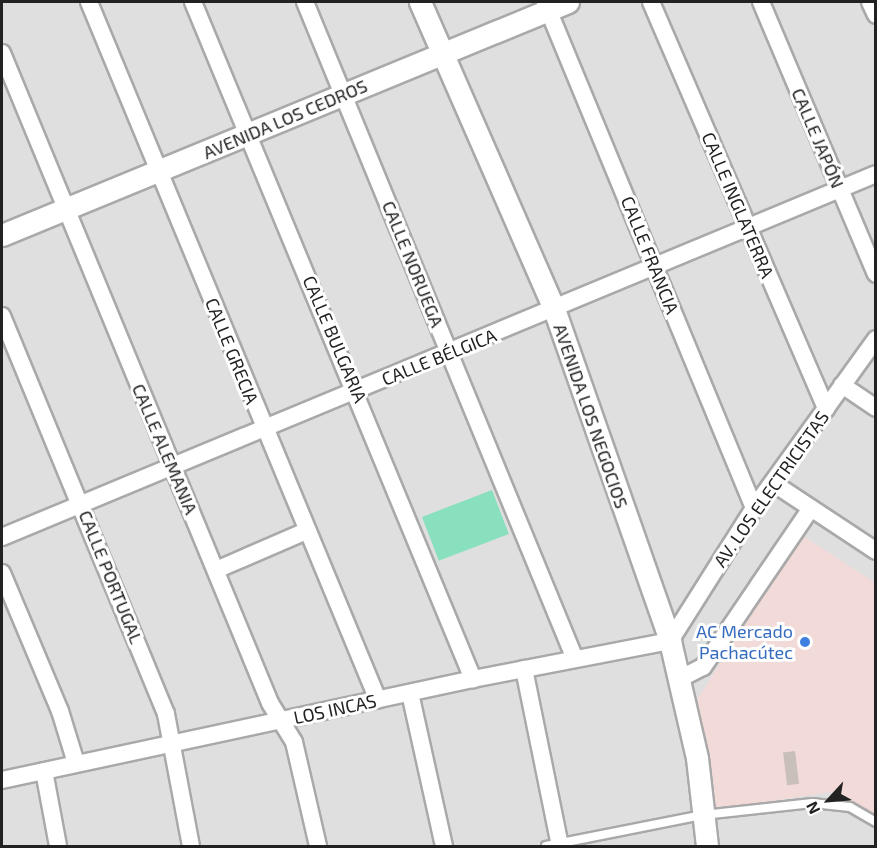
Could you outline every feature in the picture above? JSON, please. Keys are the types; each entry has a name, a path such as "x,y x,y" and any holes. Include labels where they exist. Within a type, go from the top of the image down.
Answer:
{"street":[{"name":"CALLE GRECIA","path":"89,2 263,429 378,700"},
{"name":"CALLE BULGARIA","path":"194,2 357,390 473,679"},
{"name":"CALLE NORUEGA","path":"305,2 575,659"},
{"name":"AVENIDA LOS NEGOCIOS","path":"420,2 554,309 670,641 681,678 697,758 707,846"},
{"name":"AVENIDA LOS CEDROS","path":"2,235 249,135 546,6 568,2"},
{"name":"CALLE INGLATERRA","path":"651,2 826,409"},
{"name":"CALLE JAPÓN","path":"761,2 876,274"},
{"path":"870,2 876,15"},
{"name":"CALLE FRANCIA","path":"546,6 754,508"},
{"name":"CALLE ALEMANIA","path":"2,54 280,721 294,742 318,846"},
{"name":"CALLE BÉLGICA","path":"2,537 876,174"},
{"name":"CALLE PORTUGAL","path":"2,316 166,714 191,846"},
{"name":"AV. LOS ELECTRICISTAS","path":"670,641 754,508 876,339"},
{"path":"842,385 876,408"},
{"path":"772,483 876,551"},
{"path":"681,678 703,667 811,508"},
{"path":"216,570 306,531"},
{"path":"2,573 60,711 76,763"},
{"name":"LOS INCAS","path":"2,780 473,679 670,641"},
{"path":"524,669 555,846"},
{"path":"410,693 444,846"},
{"path":"44,771 58,846"}],"lane":[{"path":"555,846 703,815 812,803 850,807 876,822"}],"shaded area":[{"path":"2,2 875,2 875,846 2,846"},
{"name":"AC Mercado Pachacútec","path":"802,535 875,583 875,821 831,792 714,810 697,700"}],"green space":[{"path":"492,490 509,534 439,561 422,517"}],"building":[{"path":"795,751 799,784 787,785 783,752"}],"place":[{"name":"AC Mercado Pachacútec","path":"805,642"}]}
